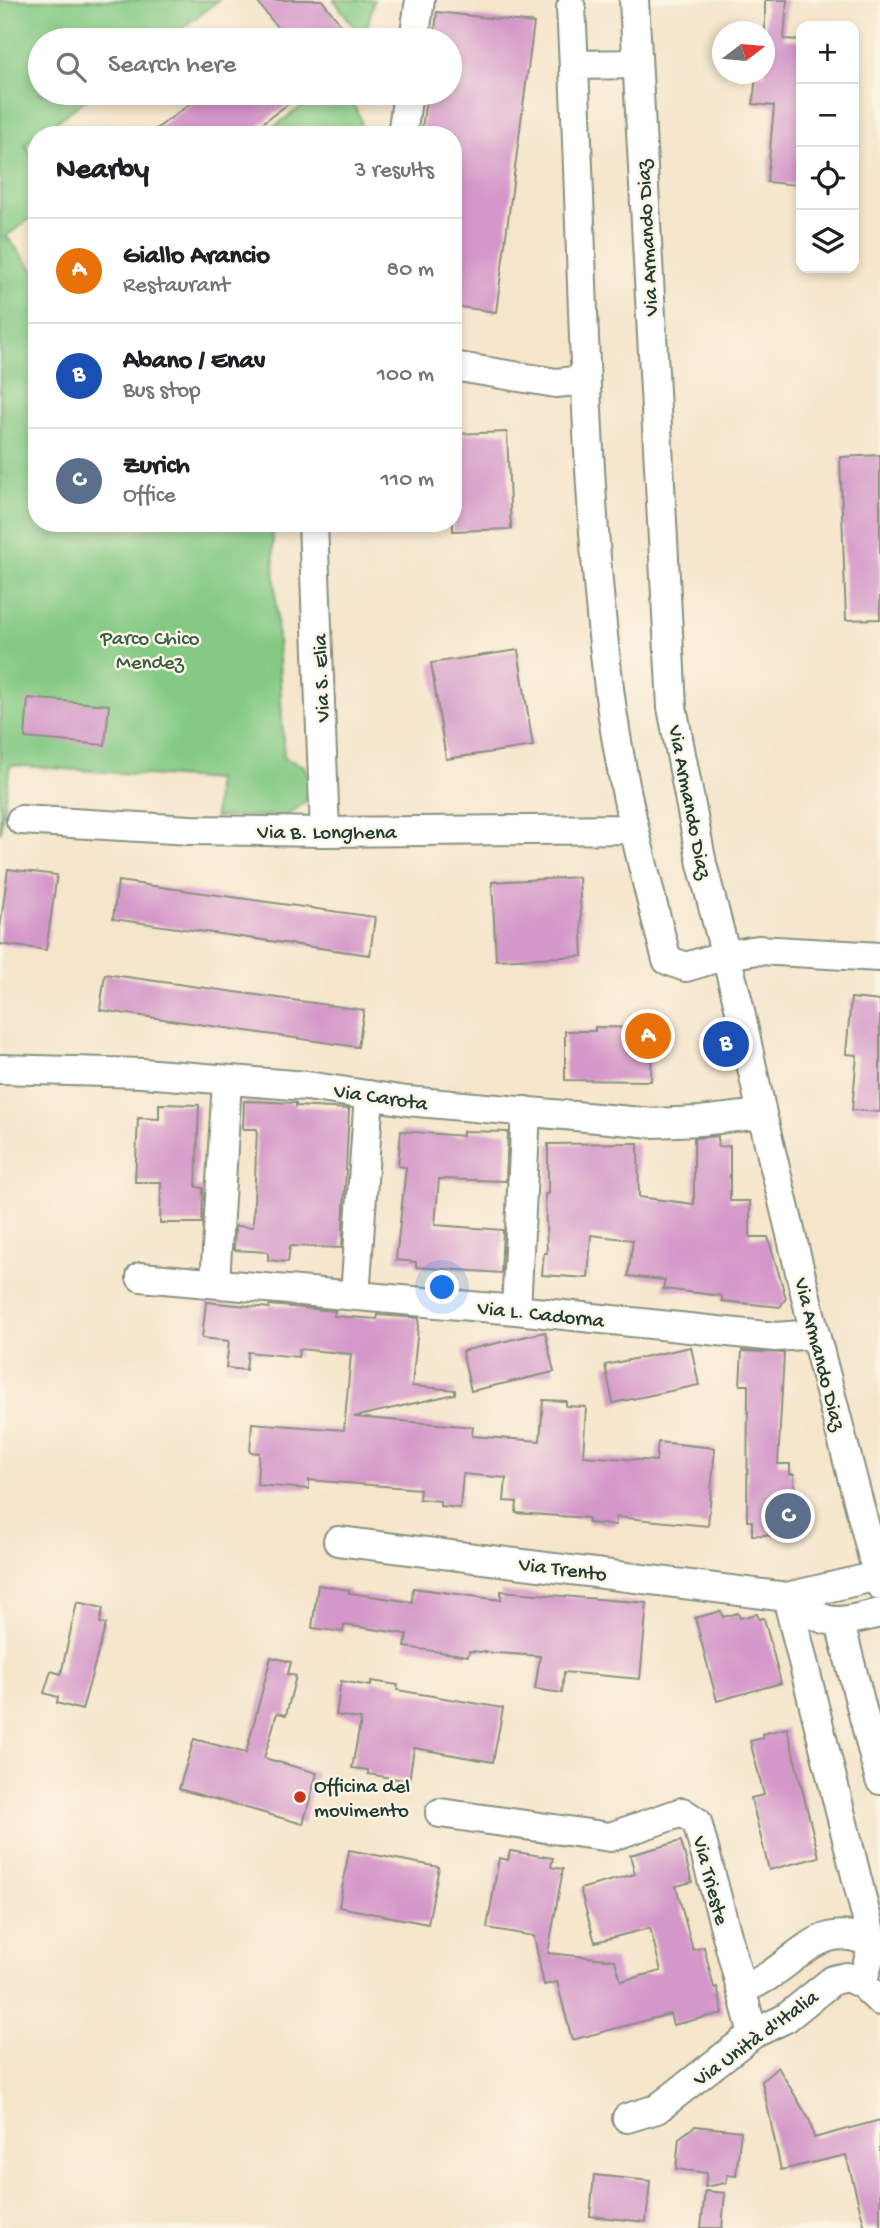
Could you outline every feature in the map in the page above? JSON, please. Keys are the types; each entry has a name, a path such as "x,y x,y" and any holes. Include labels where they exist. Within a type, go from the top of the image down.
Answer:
{"street":[{"path":"416,28 420,0"},
{"name":"Via Armando Diaz","path":"634,0 672,707 702,864 816,1334 870,1581"},
{"path":"571,8 585,380 599,593 610,698 633,829 667,960 686,967 726,955 758,950 880,957"},
{"path":"574,65 637,64"},
{"path":"403,126 406,105"},
{"path":"462,367 556,383 585,380"},
{"name":"Via S. Elia","path":"313,532 325,832"},
{"name":"Via B. Longhena","path":"21,820 190,830 325,832 633,829"},
{"name":"Via Carota","path":"0,1069 142,1073 307,1086 407,1101 653,1123 762,1114"},
{"path":"215,1282 227,1081"},
{"path":"355,1296 369,1095"},
{"path":"516,1310 526,1111"},
{"name":"Via L. Cadorna","path":"141,1277 516,1310 776,1337 816,1334"},
{"name":"Via Trento","path":"338,1541 787,1597"},
{"path":"787,1597 870,1581"},
{"path":"787,1597 814,1616 840,1623 880,1613"},
{"path":"787,1597 876,1947 871,1992"},
{"path":"840,1623 880,1780"},
{"name":"Via Trieste","path":"440,1813 610,1837 682,1812 697,1822 752,2034"},
{"name":"Via Unità d'Italia","path":"741,1989 758,1984 817,1940 841,1933 876,1947"},
{"name":"Via Unità d'Italia","path":"627,2118 657,2109 752,2034 786,2018 833,1980 847,1977 871,1992"}],"green space":[{"name":"Parco Chico Mendez","path":"0,0 219,0 182,28 28,28 28,105 79,105 51,126 28,126 28,143 25,145 28,149 28,220 6,236 28,263 28,532 272,532 284,758 304,766 310,784 305,802 287,816 215,817 216,780 10,765 0,833"},
{"path":"334,0 374,0 367,28 355,28"},
{"path":"304,105 354,105 361,120 360,126 275,126"}],"building":[{"path":"256,0 322,0 343,28 278,28"},
{"path":"765,0 787,0 784,39 796,40 796,185 767,182 774,106 753,104 755,84 775,84 775,21 765,21"},
{"path":"437,12 534,23 496,312 462,307 462,126 422,126 425,105 462,105 462,28 435,28"},
{"path":"189,105 287,105 258,126 160,126"},
{"path":"507,432 511,529 462,531 462,434"},
{"path":"880,455 880,619 846,620 840,457"},
{"path":"518,650 533,746 446,759 431,663"},
{"path":"28,698 109,705 105,745 25,738"},
{"path":"8,869 57,875 46,950 0,944"},
{"path":"579,877 583,956 496,960 492,882"},
{"path":"118,881 375,917 370,955 113,919"},
{"path":"105,974 364,1010 358,1047 100,1010"},
{"path":"851,998 880,1001 880,1112 852,1110 857,1055 846,1054"},
{"path":"595,1027 652,1028 651,1081 565,1080 565,1031 595,1031"},
{"path":"244,1101 349,1109 342,1248 290,1246 288,1262 268,1260 268,1252 234,1250 235,1226 253,1227 257,1129 243,1129"},
{"path":"159,1104 199,1105 196,1187 203,1188 202,1223 160,1223 161,1182 135,1182 138,1118 159,1119"},
{"path":"401,1131 463,1136 463,1131 508,1132 506,1181 439,1179 435,1225 503,1230 501,1273 416,1267 416,1262 396,1260 406,1167 398,1166"},
{"path":"718,1136 718,1147 730,1146 730,1201 750,1201 750,1237 768,1237 786,1298 780,1307 722,1301 722,1296 663,1289 665,1280 628,1276 633,1240 591,1235 588,1278 542,1275 544,1253 547,1253 545,1194 548,1194 548,1144 638,1143 639,1197 694,1204 694,1138"},
{"path":"206,1302 335,1311 334,1316 419,1318 412,1386 455,1390 455,1394 354,1417 473,1427 472,1436 540,1441 543,1400 566,1401 566,1406 586,1407 583,1456 656,1461 658,1442 715,1448 708,1526 616,1517 616,1525 588,1523 588,1518 516,1513 517,1502 504,1501 506,1478 463,1474 460,1508 440,1506 440,1501 419,1499 420,1489 309,1480 309,1489 257,1485 259,1453 250,1452 252,1423 344,1430 351,1354 299,1349 298,1357 248,1352 246,1370 226,1368 229,1341 202,1338"},
{"path":"545,1332 554,1372 471,1391 462,1351"},
{"path":"691,1347 699,1385 613,1403 605,1365"},
{"path":"742,1351 784,1353 778,1464 790,1464 790,1474 794,1474 795,1498 799,1498 799,1536 752,1535 752,1521 747,1521 748,1385 740,1385"},
{"path":"318,1585 349,1590 349,1593 412,1602 413,1588 501,1600 501,1591 647,1603 640,1679 564,1672 562,1693 535,1689 540,1656 469,1651 468,1656 405,1647 407,1634 344,1625 343,1632 312,1628"},
{"path":"77,1602 103,1608 100,1623 106,1624 82,1710 57,1703 58,1697 44,1693 51,1671 61,1674"},
{"path":"721,1611 723,1617 738,1613 740,1618 757,1614 759,1619 764,1618 781,1683 717,1701 695,1618"},
{"path":"271,1657 291,1662 288,1674 296,1676 286,1715 277,1713 264,1758 317,1773 303,1824 179,1789 194,1739 246,1753"},
{"path":"341,1681 371,1686 371,1681 398,1685 397,1690 503,1708 493,1762 414,1748 409,1781 368,1774 368,1770 352,1768 361,1719 336,1715"},
{"path":"787,1728 819,1857 769,1870 751,1798 764,1795 750,1741 763,1738 762,1734"},
{"path":"681,1841 692,1882 676,1886 693,1950 704,1947 723,2013 673,2025 670,2014 572,2040 557,1982 544,1985 534,1936 487,1928 499,1858 508,1860 510,1851 553,1858 551,1867 563,1869 548,1953 615,1960 621,1981 661,1971 650,1928 595,1942 580,1889 635,1874 630,1855"},
{"path":"349,1850 439,1867 428,1924 339,1907"},
{"path":"778,2067 810,2121 814,2138 880,2120 880,2228 865,2228 846,2155 781,2170 762,2081"},
{"path":"695,2126 741,2131 736,2176 727,2175 726,2183 705,2187 707,2173 676,2169 679,2138"},
{"path":"594,2175 650,2181 646,2222 590,2216"},
{"path":"705,2191 725,2193 722,2228 701,2228"}],"place":[{"name":"Giallo Arancio","path":"648,1036"},
{"name":"Abano / Enav","path":"726,1044"},
{"name":"Zurich","path":"788,1516"},
{"name":"Officina del movimento","path":"300,1797"}]}
